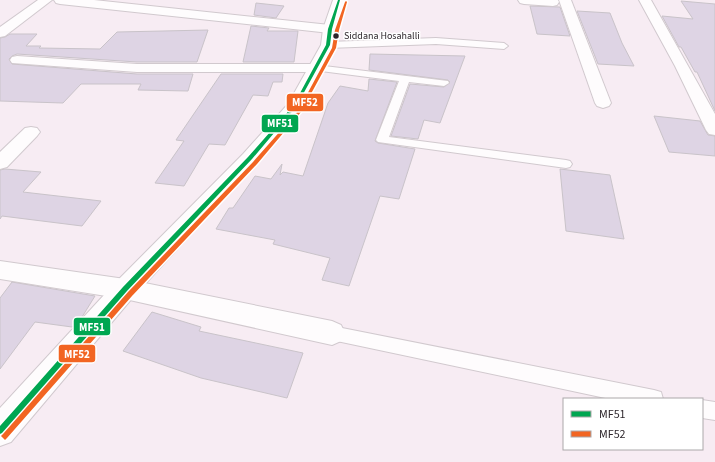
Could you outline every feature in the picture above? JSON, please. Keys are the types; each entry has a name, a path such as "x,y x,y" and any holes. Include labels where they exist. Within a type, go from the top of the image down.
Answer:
{"street":[{"path":"0,34 46,0"},
{"path":"60,0 329,37"},
{"path":"0,431 125,289 250,158 295,106 316,68 329,37 339,0"},
{"path":"524,0 559,1 603,103"},
{"path":"645,0 682,66 715,130"},
{"path":"17,60 137,68 316,68"},
{"path":"0,163 31,132"},
{"path":"0,270 125,289 332,333"}],"lane":[{"path":"329,37 436,41 504,46"},
{"path":"316,68 444,83"},
{"path":"405,79 382,140 566,164"},
{"path":"332,333 649,398"},
{"path":"703,409 715,411"}],"building":[{"path":"681,1 715,4 715,111 697,72 695,72 681,47 679,47 662,16 693,19"},
{"path":"256,3 284,6 276,18 254,15"},
{"path":"530,6 560,7 570,36 537,34"},
{"path":"577,11 610,13 622,43 634,66 598,64"},
{"path":"251,26 269,28 267,31 298,31 294,62 243,62"},
{"path":"208,30 197,62 137,62 17,54 9,59 12,64 137,74 193,74 188,91 138,90 141,84 81,84 63,103 0,101 0,38 10,34 37,34 26,46 41,46 39,48 100,49 117,32"},
{"path":"370,54 465,56 440,123 424,120 418,139 391,136 410,84 444,87 450,82 448,80 369,70"},
{"path":"221,74 283,74 282,82 273,82 268,96 253,95 225,145 209,144 184,186 155,183 184,141 176,140"},
{"path":"369,79 397,82 375,141 378,143 415,149 399,199 380,196 349,286 322,280 330,258 273,244 275,240 216,229 229,208 233,208 255,176 271,179 282,164 280,175 283,172 303,176 328,103 340,86 368,91"},
{"path":"654,116 700,121 708,135 715,136 715,156 669,152"},
{"path":"5,169 41,172 23,192 101,201 82,226 2,216 0,219 0,170"},
{"path":"560,169 610,175 624,239 566,231"},
{"path":"12,282 95,296 82,317 72,327 35,322 0,369 0,298"},
{"path":"152,312 201,327 199,331 303,353 287,398 201,378 123,351"}],"transit line":[{"name":"MF51","path":"0,431 125,289 250,158 295,106 328,45 330,29 339,0"},
{"name":"MF52","path":"5,436 130,294 255,163 300,111 334,48 337,30 346,2"}],"place":[{"name":"Siddana Hosahalli","path":"336,36"}]}
